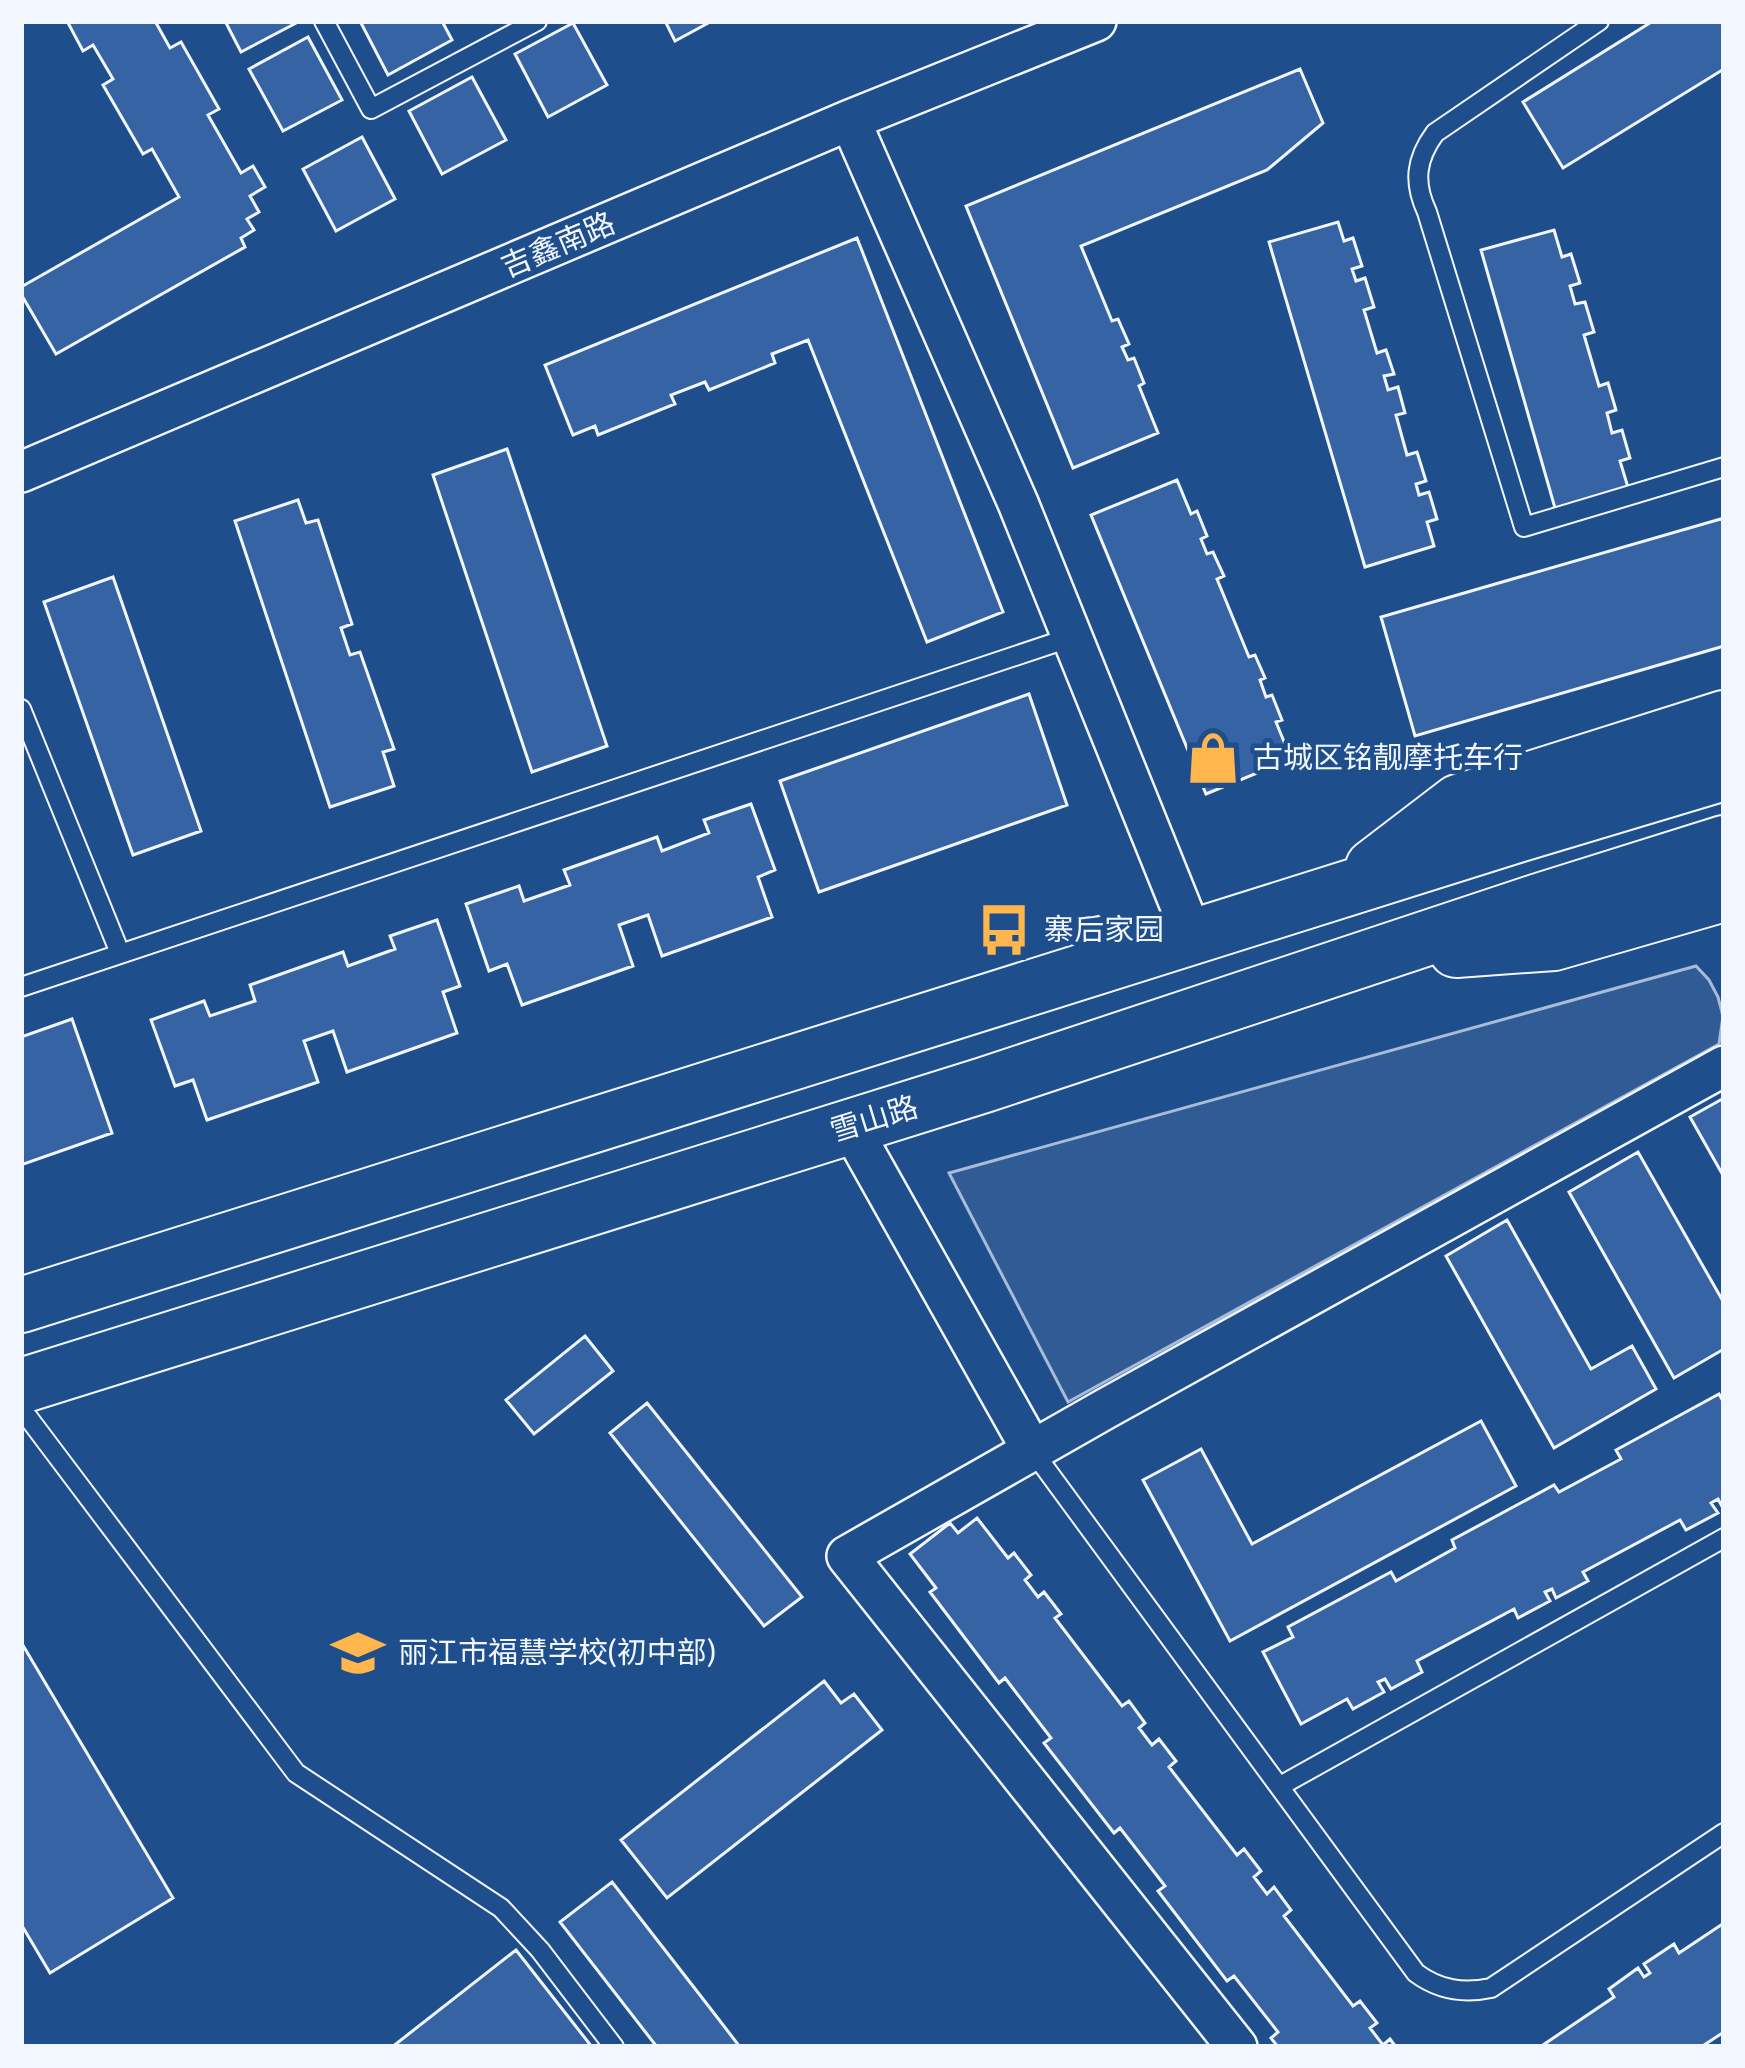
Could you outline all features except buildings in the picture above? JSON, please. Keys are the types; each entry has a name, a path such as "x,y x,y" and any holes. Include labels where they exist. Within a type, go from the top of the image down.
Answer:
{"main road":[{"path":"1342,890 1458,802 1724,718"},
{"path":"21,1306 1724,773"},
{"name":"雪山路","path":"21,1387 984,1085 1724,843"},
{"path":"1370,957 1554,943 1724,894"}],"street":[{"name":"吉鑫南路","path":"21,472 1078,24"},
{"path":"850,120 1018,503 1193,937"},
{"path":"1237,2047 847,1556 1724,1066"},
{"path":"850,1126 1032,1450"}],"lane":[{"path":"324,21 371,110 537,21"},
{"path":"1599,21 1435,133 1419,161 1420,196 1524,527 1724,467"},
{"path":"21,987 1072,638"},
{"path":"21,709 120,953"},
{"path":"21,1408 296,1773 501,1908 540,1950 614,2047"},
{"path":"1032,1450 1416,1973 1431,1984 1448,1990 1491,1988 1724,1833"},
{"path":"1280,1786 1724,1538"}],"shaded area":[{"path":"1696,966 1718,997 1723,1016 1719,1044 1068,1402 949,1173"}],"place":[{"name":"古城区铭靓摩托车行","path":"1213,758"},
{"name":"寨后家园","path":"1004,930"},
{"name":"丽江市福慧学校(初中部)","path":"358,1653"}]}
